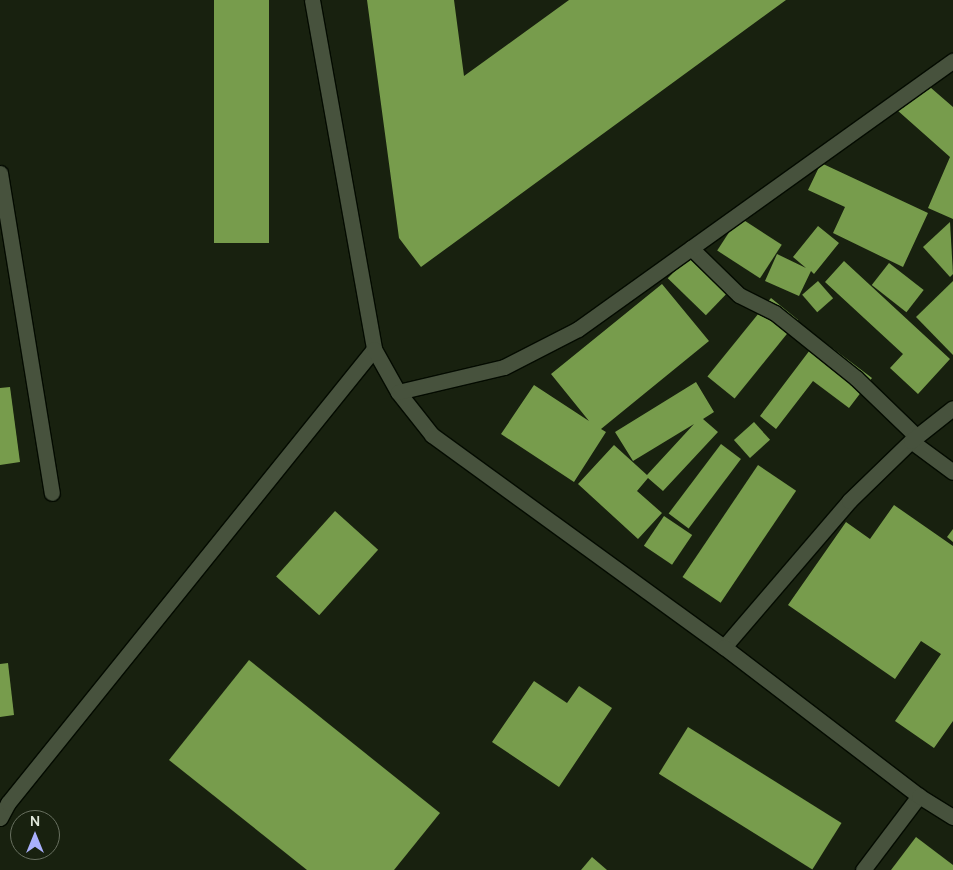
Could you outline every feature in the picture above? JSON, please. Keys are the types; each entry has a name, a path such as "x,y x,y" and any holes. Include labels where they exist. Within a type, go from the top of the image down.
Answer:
{"street":[{"path":"312,0 374,349 398,392 432,435 724,647 920,796 953,817"},
{"path":"398,392 504,367 542,350 578,329 953,61"},
{"path":"0,173 52,493"},
{"path":"691,248 739,295 775,313 856,378 913,439 953,472"},
{"path":"0,818 15,795 374,349"},
{"path":"724,647 849,501 913,439 953,408"},
{"path":"863,870 920,796"}],"building":[{"path":"214,0 269,0 269,243 214,243"},
{"path":"367,0 454,0 464,76 569,0 786,0 421,267 399,238"},
{"path":"923,81 953,107 953,219 928,208 950,157 897,110"},
{"path":"821,163 928,213 903,267 833,233 845,207 808,190"},
{"path":"739,217 782,245 760,278 717,251"},
{"path":"950,222 953,274 950,277 923,247"},
{"path":"818,226 839,243 814,274 811,271 799,296 765,281 777,254 806,268 793,257"},
{"path":"699,246 737,283 706,315 668,278"},
{"path":"844,261 950,359 918,394 890,368 903,354 825,282"},
{"path":"889,263 924,290 906,312 872,285"},
{"path":"818,281 833,298 817,312 802,295"},
{"path":"953,281 953,355 916,317"},
{"path":"662,284 709,341 601,429 606,432 574,482 501,434 534,385 589,421 551,374"},
{"path":"771,298 798,320 735,399 707,376"},
{"path":"819,338 872,378 849,408 813,381 776,429 760,416"},
{"path":"696,382 714,412 703,419 718,432 663,491 648,478 637,491 662,513 638,539 578,484 614,445 647,475 694,424 633,461 615,432"},
{"path":"10,387 20,462 0,465 0,388"},
{"path":"754,422 770,440 750,458 734,440"},
{"path":"721,444 741,459 689,529 669,513"},
{"path":"758,465 796,491 721,603 683,577"},
{"path":"894,505 953,546 953,721 934,748 895,721 941,654 921,641 895,679 788,605 846,522 870,539"},
{"path":"335,511 378,550 319,615 276,576"},
{"path":"664,516 692,535 672,565 644,546"},
{"path":"953,529 953,542 947,537"},
{"path":"249,660 440,813 394,870 307,870 169,760"},
{"path":"8,663 14,715 0,717 0,664"},
{"path":"534,681 567,703 579,686 612,708 559,787 492,742"},
{"path":"688,727 841,823 812,870 659,774"},
{"path":"916,837 953,865 953,870 891,870"},
{"path":"592,857 607,870 581,870"}]}
